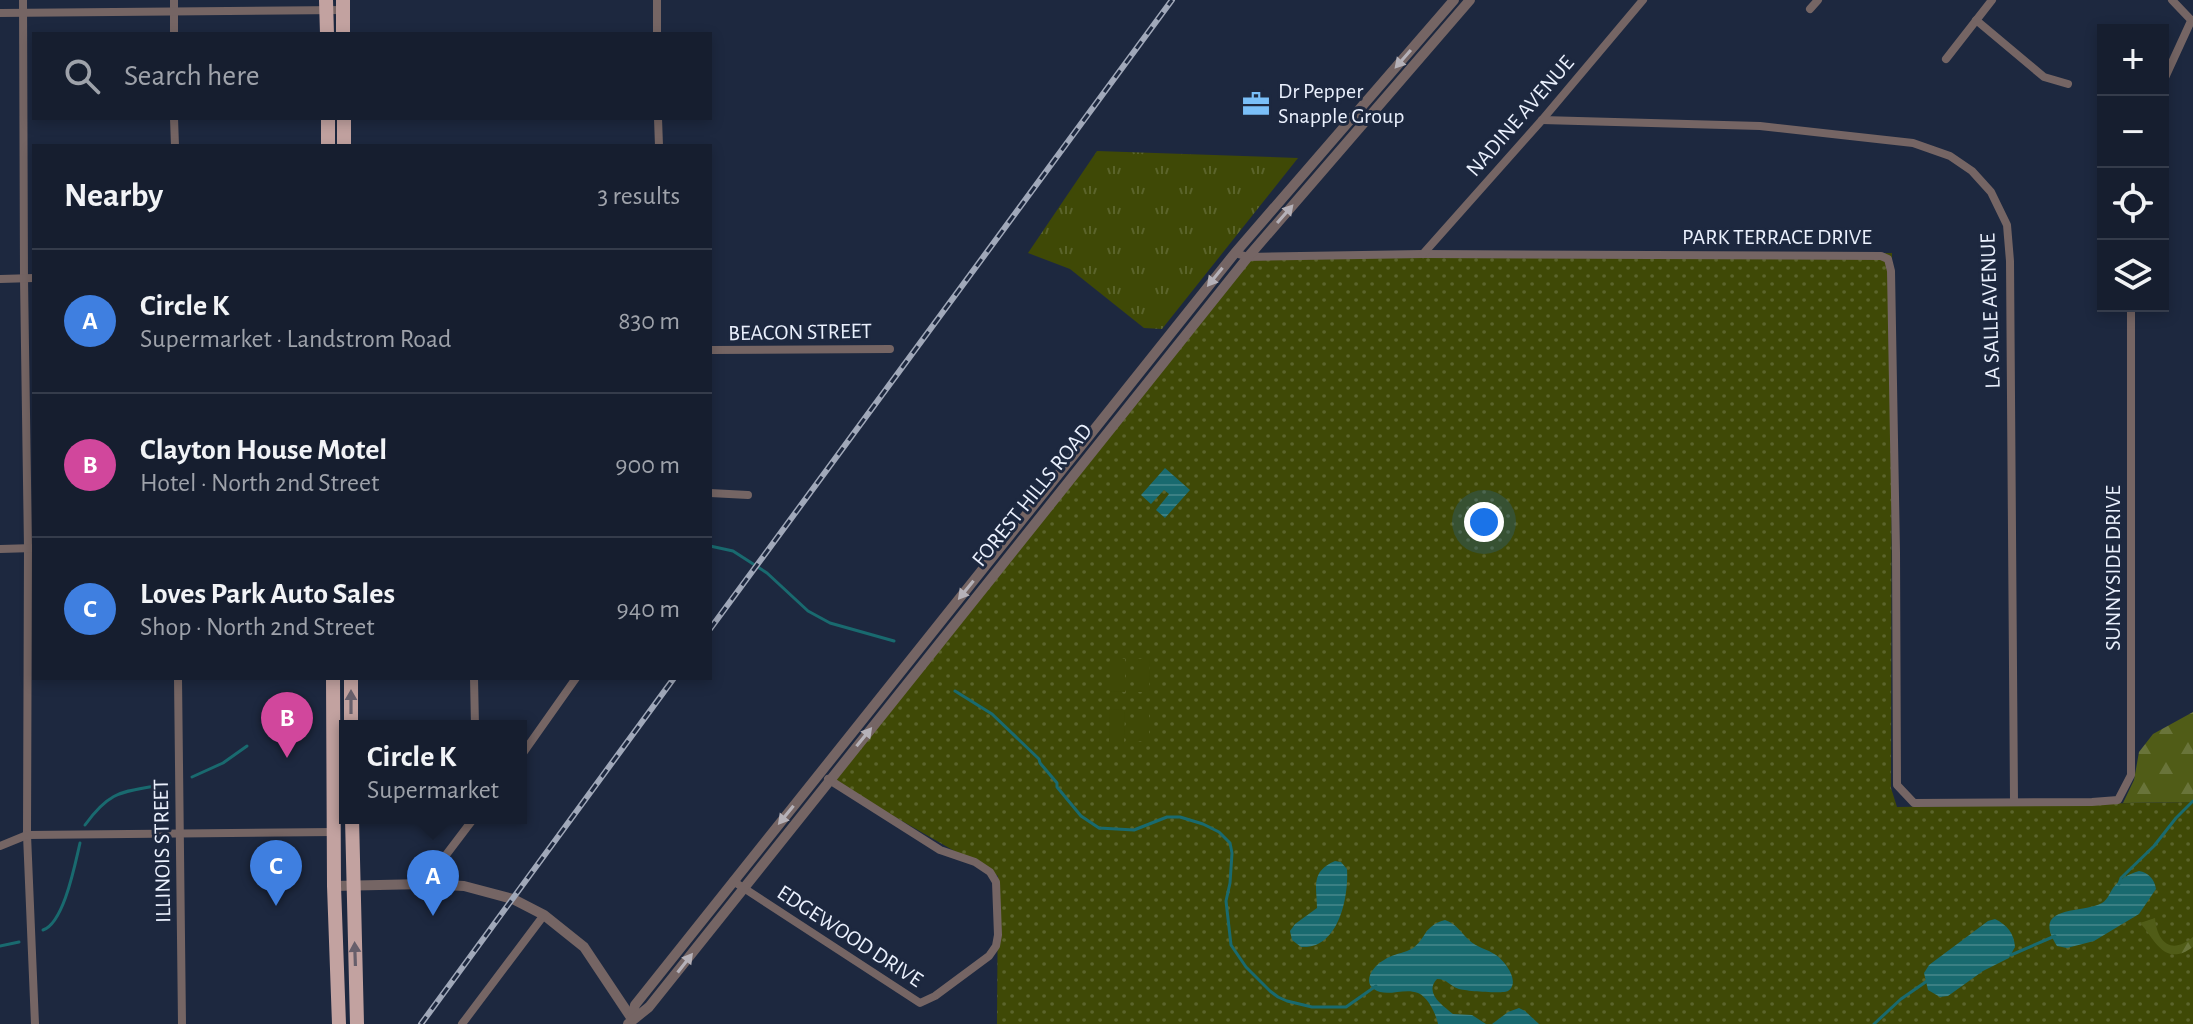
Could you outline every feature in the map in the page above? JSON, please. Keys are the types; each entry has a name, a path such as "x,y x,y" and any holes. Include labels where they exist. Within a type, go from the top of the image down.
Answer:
{"main road":[{"path":"326,5 327,32"},
{"path":"343,5 343,32"},
{"path":"328,120 328,144"},
{"path":"344,120 344,144"},
{"path":"333,680 339,748"},
{"path":"351,680 351,720"},
{"path":"339,772 334,832 339,1024"},
{"path":"352,824 357,1024"}],"street":[{"path":"23,0 24,279 31,548 27,835 35,1024"},
{"path":"174,0 174,32"},
{"path":"657,0 657,32"},
{"name":"FOREST HILLS ROAD","path":"632,1022 635,1005 1235,253 1454,0"},
{"name":"FOREST HILLS ROAD","path":"632,1022 649,1007 1248,257 1470,0"},
{"name":"NADINE AVENUE","path":"1423,254 1643,0"},
{"path":"1810,9 1818,0"},
{"path":"1946,59 1992,0"},
{"path":"2169,70 2192,22 2172,0"},
{"path":"0,13 174,12 343,5"},
{"path":"1976,20 2044,77 2068,84"},
{"path":"174,120 175,144"},
{"path":"658,120 659,144"},
{"name":"LA SALLE AVENUE","path":"1542,120 1760,126 1913,143 1950,156 1972,171 1991,192 2007,225 2010,261 2014,802"},
{"path":"1347,124 1358,130"},
{"name":"PARK TERRACE DRIVE","path":"1235,253 1248,257 1423,254 1866,255 1888,259 1891,271 1896,552 1897,785 1914,803 2014,802"},
{"path":"0,279 32,278"},
{"name":"SUNNYSIDE DRIVE","path":"2014,802 2118,800 2131,775 2131,312"},
{"name":"BEACON STREET","path":"712,350 890,349"},
{"path":"1119,399 1130,405"},
{"path":"1079,450 1088,457"},
{"path":"712,493 748,495"},
{"path":"0,549 31,548"},
{"name":"ILLINOIS STREET","path":"178,680 182,1024"},
{"path":"474,680 475,720"},
{"path":"527,747 575,680"},
{"name":"EDGEWOOD DRIVE","path":"733,881 920,1003 935,996 989,956 996,946 998,935 996,882 990,872 975,862 940,850 819,774"},
{"path":"424,884 469,824"},
{"path":"0,846 27,835 334,832"},
{"path":"334,886 424,884 464,886 500,894 544,915 584,947 632,1022"},
{"path":"462,1024 544,915"}],"green space":[{"path":"1097,151 1298,158 1162,329 1144,328 1070,269 1028,253"},
{"path":"1892,253 1891,788 1897,807 2193,802 2193,1024 997,1024 998,876 834,782 1252,259"},
{"path":"1110,659 1125,659 1125,692 1110,691"},
{"path":"1135,659 1150,659 1149,692 1135,692"},
{"path":"1110,709 1125,710 1124,742 1109,742"},
{"path":"1134,709 1149,709 1149,741 1134,741"},
{"path":"2193,712 2193,802 2123,803 2134,780 2139,752 2153,734"},
{"path":"2155,918 2159,934 2167,944 2178,945 2193,937 2193,947 2175,954 2161,949 2140,923"}],"shaded area":[{"path":"1165,468 1190,490 1165,518 1156,510 1169,494 1164,490 1151,504 1141,495"},
{"path":"1335,861 1341,862 1347,869 1346,894 1339,920 1324,940 1314,946 1301,947 1292,940 1290,931 1317,908 1318,875"},
{"path":"2139,871 2150,877 2156,889 2139,914 2094,941 2067,948 2057,946 2050,933 2050,923 2054,917 2102,903 2118,882"},
{"path":"1995,919 2006,927 2013,938 2015,947 2009,958 1983,971 1948,996 1940,997 1928,990 1924,973 1929,965"},
{"path":"1445,920 1472,942 1496,955 1512,977 1512,987 1505,992 1463,990 1440,979 1434,984 1433,994 1453,1014 1472,1015 1486,1024 1438,1024 1431,1006 1422,995 1409,991 1380,992 1370,985 1370,976 1379,963 1413,948 1432,926"},
{"path":"1519,1008 1539,1024 1492,1024 1508,1012"}],"waterway":[{"path":"712,546 733,551 767,573 808,611 830,623 894,641"},
{"path":"955,691 992,714 1039,759 1081,816 1099,828 1134,830 1167,817 1180,817 1219,832 1230,843 1232,853 1226,901 1231,945 1246,967 1278,997 1312,1007 1346,1007 1376,986"},
{"path":"192,777 223,763 247,746"},
{"path":"85,825 113,797 131,790 169,783"},
{"path":"2119,884 2121,878 2193,801"},
{"path":"43,930 63,905 80,843"},
{"path":"2011,955 2055,936"},
{"path":"0,946 19,942"},
{"path":"1874,1024 1901,999 1927,981"}],"railway":[{"path":"712,626 1172,0"},
{"path":"421,1024 673,680"}],"place":[{"name":"Dr Pepper Snapple Group","path":"1256,104"},
{"name":"Clayton House Motel","path":"287,758"},
{"name":"Loves Park Auto Sales","path":"276,906"},
{"name":"Circle K","path":"433,916"}]}
